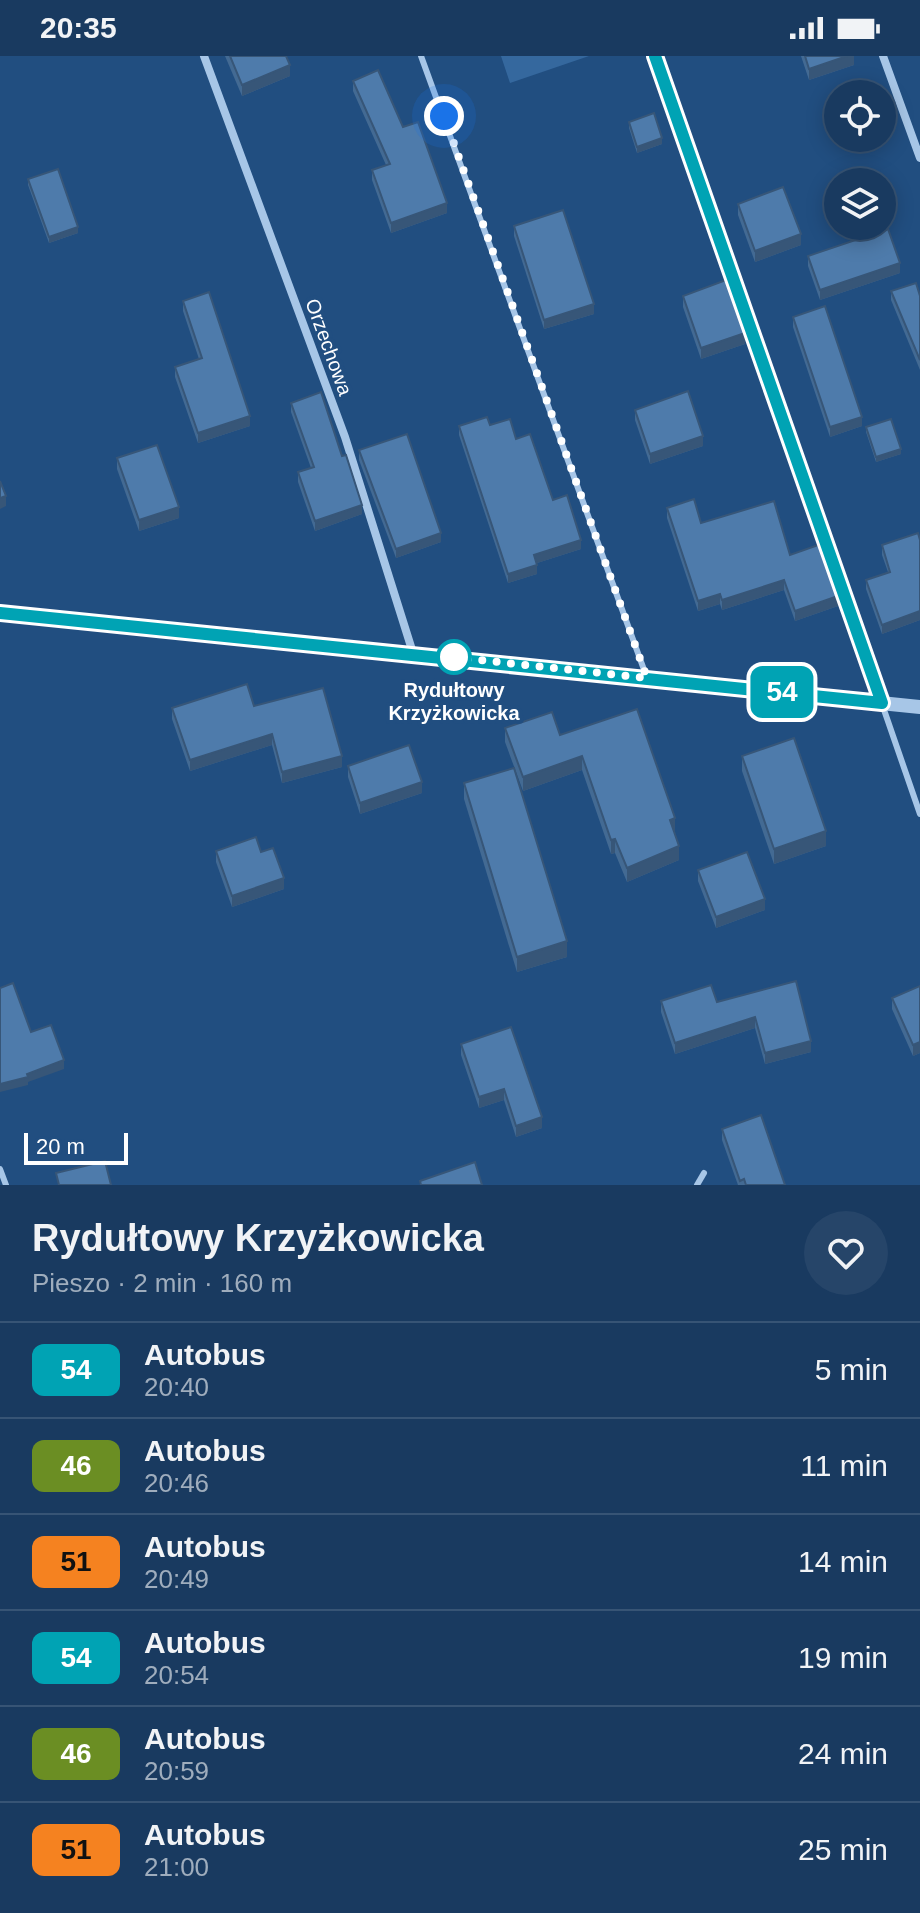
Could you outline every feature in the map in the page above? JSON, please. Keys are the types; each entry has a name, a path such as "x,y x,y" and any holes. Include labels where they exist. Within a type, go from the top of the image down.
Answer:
{"street":[{"name":"Orzechowa","path":"204,56 345,437 413,653"},
{"path":"655,56 882,703"},
{"path":"883,56 920,158"},
{"path":"0,613 920,707"}],"lane":[{"path":"421,56 647,678"},
{"path":"882,703 920,814"},
{"path":"0,1169 6,1185"},
{"path":"697,1185 704,1173"}],"shaded area":[{"path":"501,56 589,56 510,83"}],"building":[{"path":"230,56 286,56 290,65 242,85"},
{"path":"805,56 847,56 809,69"},
{"path":"378,70 403,127 418,122 447,203 391,223 372,170 390,164 353,81"},
{"path":"654,113 662,138 637,147 629,122"},
{"path":"58,169 78,227 49,237 28,179"},
{"path":"783,187 801,234 755,251 738,204"},
{"path":"563,210 594,304 544,320 514,226"},
{"path":"855,240 892,240 900,263 820,290 808,256"},
{"path":"726,280 745,333 701,348 683,296"},
{"path":"916,283 920,296 920,360 891,291"},
{"path":"209,292 250,416 198,433 175,367 202,358 183,301"},
{"path":"825,306 862,417 830,427 793,317"},
{"path":"688,391 703,436 650,454 635,410"},
{"path":"321,392 362,505 315,521 298,472 314,467 291,403"},
{"path":"487,417 490,425 510,419 516,439 530,434 553,500 567,495 581,540 534,555 537,565 508,574 459,426"},
{"path":"891,419 901,449 876,457 866,427"},
{"path":"407,434 441,533 396,549 359,450"},
{"path":"157,445 179,507 139,520 117,458"},
{"path":"0,481 6,496 0,498"},
{"path":"694,499 701,523 774,501 790,555 821,544 838,596 795,611 784,580 722,600 720,594 698,601 667,508"},
{"path":"918,533 920,611 882,625 866,580 890,572 882,545"},
{"path":"247,684 254,706 323,688 342,756 282,772 272,734 190,760 172,708"},
{"path":"637,709 675,818 670,820 679,846 627,868 615,839 611,840 582,756 523,777 505,728 552,712 560,735"},
{"path":"794,738 826,831 774,849 742,756"},
{"path":"409,745 422,782 360,803 348,766"},
{"path":"514,768 567,941 517,957 464,783"},
{"path":"256,837 261,852 273,848 284,878 232,896 216,851"},
{"path":"747,852 765,899 716,917 698,870"},
{"path":"796,981 811,1041 765,1053 755,1017 675,1043 661,1001 711,985 717,1002"},
{"path":"13,983 31,1032 51,1025 64,1060 27,1074 28,1077 0,1084 0,988"},
{"path":"920,986 920,1042 913,1045 892,998"},
{"path":"511,1027 542,1117 516,1126 504,1089 479,1097 461,1044"},
{"path":"761,1115 785,1185 746,1185 744,1179 740,1181 722,1129"},
{"path":"105,1161 111,1185 59,1185 56,1173"},
{"path":"475,1162 482,1185 421,1185 420,1181"}],"bus line":[{"name":"54","path":"0,613 882,703 655,56"}],"place":[{"name":"Rydułtowy Krzyżkowicka","path":"454,657"}],"route":[{"path":"444,116 533,356 636,655 647,678 442,656 454,657"}]}
